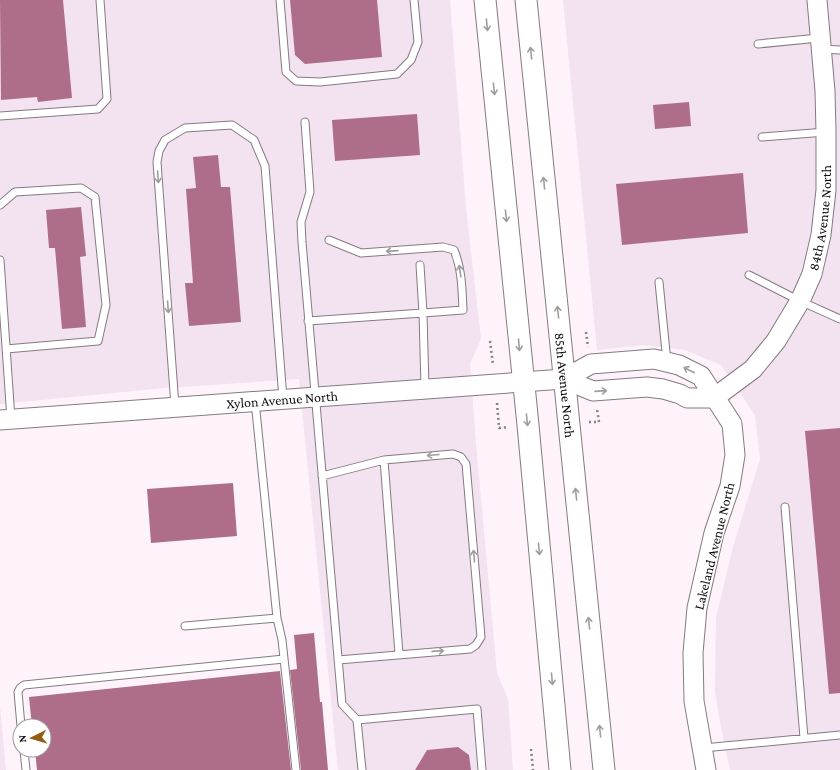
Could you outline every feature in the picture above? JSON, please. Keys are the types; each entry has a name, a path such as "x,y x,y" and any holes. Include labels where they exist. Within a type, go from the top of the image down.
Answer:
{"main road":[{"path":"485,0 560,770"},
{"name":"85th Avenue North","path":"526,0 604,770"}],"street":[{"name":"84th Avenue North","path":"714,398 753,369 776,341 800,301 812,274 820,235 826,190 826,132 817,0"},
{"name":"Lakeland Avenue North","path":"564,378 591,364 654,359 679,365 701,376 732,424 735,455 730,486 714,533 697,608 693,653 694,701 706,770"},
{"name":"Xylon Avenue North","path":"6,420 564,378"},
{"path":"564,378 593,391 647,387 664,389 687,398 714,398"}],"lane":[{"path":"0,116 98,109 107,99 100,0"},
{"path":"280,0 286,72 296,81 320,82 397,74 411,60 418,42 414,0"},
{"path":"758,44 821,43 840,50"},
{"path":"306,122 310,192 301,222 308,321 342,704 357,720 362,770"},
{"path":"175,407 157,162 159,151 164,140 185,128 232,125 254,140 265,166 283,399"},
{"path":"762,137 826,132"},
{"path":"0,206 15,192 81,188 95,197 106,305 98,341 6,349"},
{"path":"308,321 463,310 461,273 459,261 454,250 443,247 361,253 329,240"},
{"path":"0,260 6,349 6,420"},
{"path":"420,265 425,389"},
{"path":"749,275 800,301 840,319"},
{"path":"659,282 667,362"},
{"path":"255,401 277,618 284,659 296,770"},
{"path":"322,476 384,460 453,454 461,457 466,464 481,637 476,645 470,649 338,660"},
{"path":"384,460 399,654"},
{"path":"785,507 804,738"},
{"path":"186,626 277,618"},
{"path":"20,718 18,692 24,685 284,659"},
{"path":"357,720 477,709 482,770"},
{"path":"701,748 840,735"},
{"path":"25,758 26,770"}],"path":[{"path":"531,749 533,770"}],"shaded area":[{"path":"0,0 450,0 466,208 481,339 470,363 476,444 497,673 508,699 513,770 338,770 299,379 165,388 0,404"},
{"path":"563,0 840,0 840,770 730,770 715,691 716,618 733,547 760,459 755,415 721,365 685,350 643,345 597,350"},
{"path":"0,707 6,770 0,770"}],"building":[{"path":"0,0 63,0 72,98 38,102 37,97 1,100"},
{"path":"290,0 377,0 382,57 305,64 295,55"},
{"path":"689,102 691,126 655,129 653,105"},
{"path":"417,114 420,155 335,161 332,120"},
{"path":"218,155 221,187 230,187 241,322 189,326 185,283 193,283 186,189 196,188 193,157"},
{"path":"743,173 748,233 622,245 616,184"},
{"path":"81,207 86,256 80,257 86,327 62,329 55,248 49,248 46,210"},
{"path":"840,428 840,693 829,694 805,431"},
{"path":"233,483 237,536 151,543 147,489"},
{"path":"314,633 328,770 301,770 290,670 297,669 294,635"},
{"path":"280,671 291,770 37,770 36,758 52,758 52,718 31,718 29,697"},
{"path":"458,747 469,755 471,770 415,770 427,750"}]}
